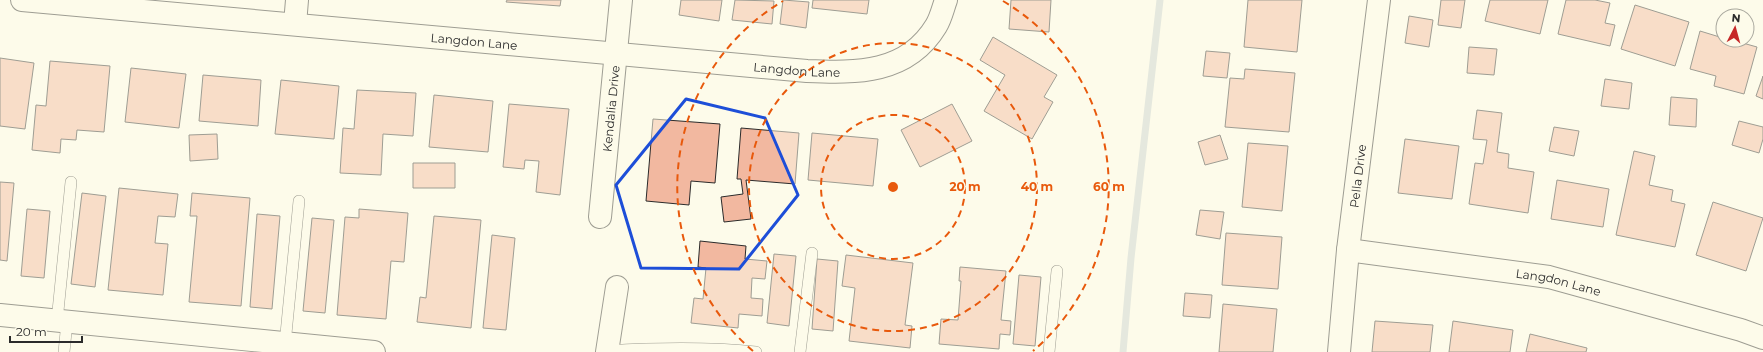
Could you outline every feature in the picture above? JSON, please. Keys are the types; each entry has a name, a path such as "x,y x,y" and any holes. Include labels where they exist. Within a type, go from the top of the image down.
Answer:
{"street":[{"name":"Langdon Lane","path":"22,0 808,71 847,72 879,68 902,60 920,46 936,26 946,0"},
{"path":"295,24 297,0"},
{"name":"Kendalia Drive","path":"600,217 621,0"},
{"name":"Pella Drive","path":"1338,352 1348,250 1379,0"},
{"name":"Langdon Lane","path":"1348,250 1549,277 1741,330 1763,338"},
{"path":"607,352 617,287"},
{"path":"0,315 292,347 374,352"}],"lane":[{"path":"64,352 62,321 71,182"},
{"path":"292,347 299,201"},
{"path":"800,352 812,253"},
{"path":"1049,352 1057,271"},
{"path":"607,352 652,349 719,348 756,352"}],"highlighted area":[{"path":"686,99 765,118 798,195 739,269 641,268 616,185"}],"building":[{"path":"507,0 561,0 560,6 506,2"},
{"path":"681,0 722,0 719,21 679,15"},
{"path":"735,0 774,1 772,24 732,20"},
{"path":"783,0 809,2 806,28 780,24"},
{"path":"813,0 869,0 867,14 812,8"},
{"path":"1011,0 1051,0 1049,32 1009,29"},
{"path":"1248,0 1302,0 1297,52 1244,47"},
{"path":"1441,0 1465,0 1461,28 1438,25"},
{"path":"1490,0 1548,0 1540,34 1485,21"},
{"path":"1566,0 1595,0 1610,3 1605,23 1615,25 1610,46 1558,34"},
{"path":"1635,5 1689,22 1675,66 1621,49"},
{"path":"1409,16 1433,20 1429,47 1405,43"},
{"path":"1700,31 1715,36 1715,48 1757,47 1744,94 1714,86 1716,76 1690,69"},
{"path":"993,37 1057,75 1044,97 1053,102 1032,139 984,111 1005,75 980,60"},
{"path":"1469,47 1497,49 1494,75 1467,73"},
{"path":"1206,51 1230,53 1227,78 1203,76"},
{"path":"0,58 34,63 25,129 0,126"},
{"path":"50,61 110,66 104,132 77,130 76,140 61,139 60,153 32,150 36,105 46,106"},
{"path":"131,68 186,74 179,128 125,122"},
{"path":"1245,69 1295,73 1289,132 1225,127 1230,78 1244,79"},
{"path":"203,75 261,80 258,126 199,121"},
{"path":"1763,76 1763,99 1756,96"},
{"path":"1605,79 1632,83 1629,109 1601,106"},
{"path":"281,80 339,86 334,139 275,134"},
{"path":"357,90 416,93 413,136 383,134 381,175 340,173 343,128 354,129"},
{"path":"434,95 493,101 488,152 429,147"},
{"path":"1671,97 1697,99 1696,127 1669,125"},
{"path":"509,104 569,109 560,195 536,192 539,161 525,160 524,169 503,167"},
{"path":"952,104 972,141 920,167 901,130"},
{"path":"1477,110 1502,113 1497,152 1509,154 1508,168 1534,172 1528,213 1469,204 1475,163 1483,164 1487,140 1473,139"},
{"path":"653,119 720,124 715,183 691,181 689,205 646,201"},
{"path":"1739,121 1763,127 1763,139 1759,153 1732,145"},
{"path":"1554,127 1579,131 1574,156 1549,151"},
{"path":"741,128 799,133 795,184 746,180 751,219 724,222 721,197 743,194 741,179 737,179"},
{"path":"812,133 878,139 873,186 808,180"},
{"path":"217,134 218,159 190,161 189,135"},
{"path":"1220,135 1228,159 1205,165 1198,142"},
{"path":"1405,139 1459,146 1452,199 1398,193"},
{"path":"1248,143 1288,146 1282,211 1242,207"},
{"path":"1634,151 1655,156 1649,185 1673,190 1671,201 1685,204 1675,247 1616,235"},
{"path":"413,163 455,163 455,188 413,188"},
{"path":"1557,180 1609,189 1603,227 1551,219"},
{"path":"0,182 14,183 7,261 0,260"},
{"path":"119,188 178,194 175,217 158,216 155,243 168,244 163,295 108,290"},
{"path":"82,193 106,196 95,287 71,284"},
{"path":"192,193 250,198 241,306 189,302 197,216 190,216"},
{"path":"1713,202 1763,218 1746,271 1696,255"},
{"path":"27,209 50,211 44,278 21,276"},
{"path":"359,209 408,213 404,262 391,261 386,319 337,315 345,217 359,218"},
{"path":"1200,210 1224,212 1220,239 1196,235"},
{"path":"257,214 280,216 272,309 250,307"},
{"path":"434,216 481,220 471,328 417,322 420,297 426,298"},
{"path":"312,218 334,220 325,313 303,311"},
{"path":"1226,233 1282,237 1278,289 1222,285"},
{"path":"492,235 515,238 506,330 483,328"},
{"path":"700,241 746,246 745,259 767,261 765,279 752,278 751,298 763,299 762,316 739,314 738,328 691,323 694,298 703,299 706,268 698,267"},
{"path":"774,254 796,256 789,326 767,323"},
{"path":"846,255 913,263 905,325 912,326 910,348 849,341 855,288 842,286"},
{"path":"817,259 838,261 833,331 812,329"},
{"path":"960,267 1006,271 1001,320 1011,321 1010,335 1000,334 999,349 939,344 941,319 958,320 961,281 959,281"},
{"path":"1019,275 1041,277 1035,346 1013,344"},
{"path":"1185,293 1212,295 1210,318 1183,316"},
{"path":"1223,304 1277,309 1273,352 1219,352"},
{"path":"1375,321 1433,325 1430,352 1372,352"},
{"path":"1453,321 1513,330 1510,352 1449,352"},
{"path":"1530,334 1587,348 1586,352 1526,352"}],"waterway":[{"path":"1123,352 1131,258 1160,0"}]}
